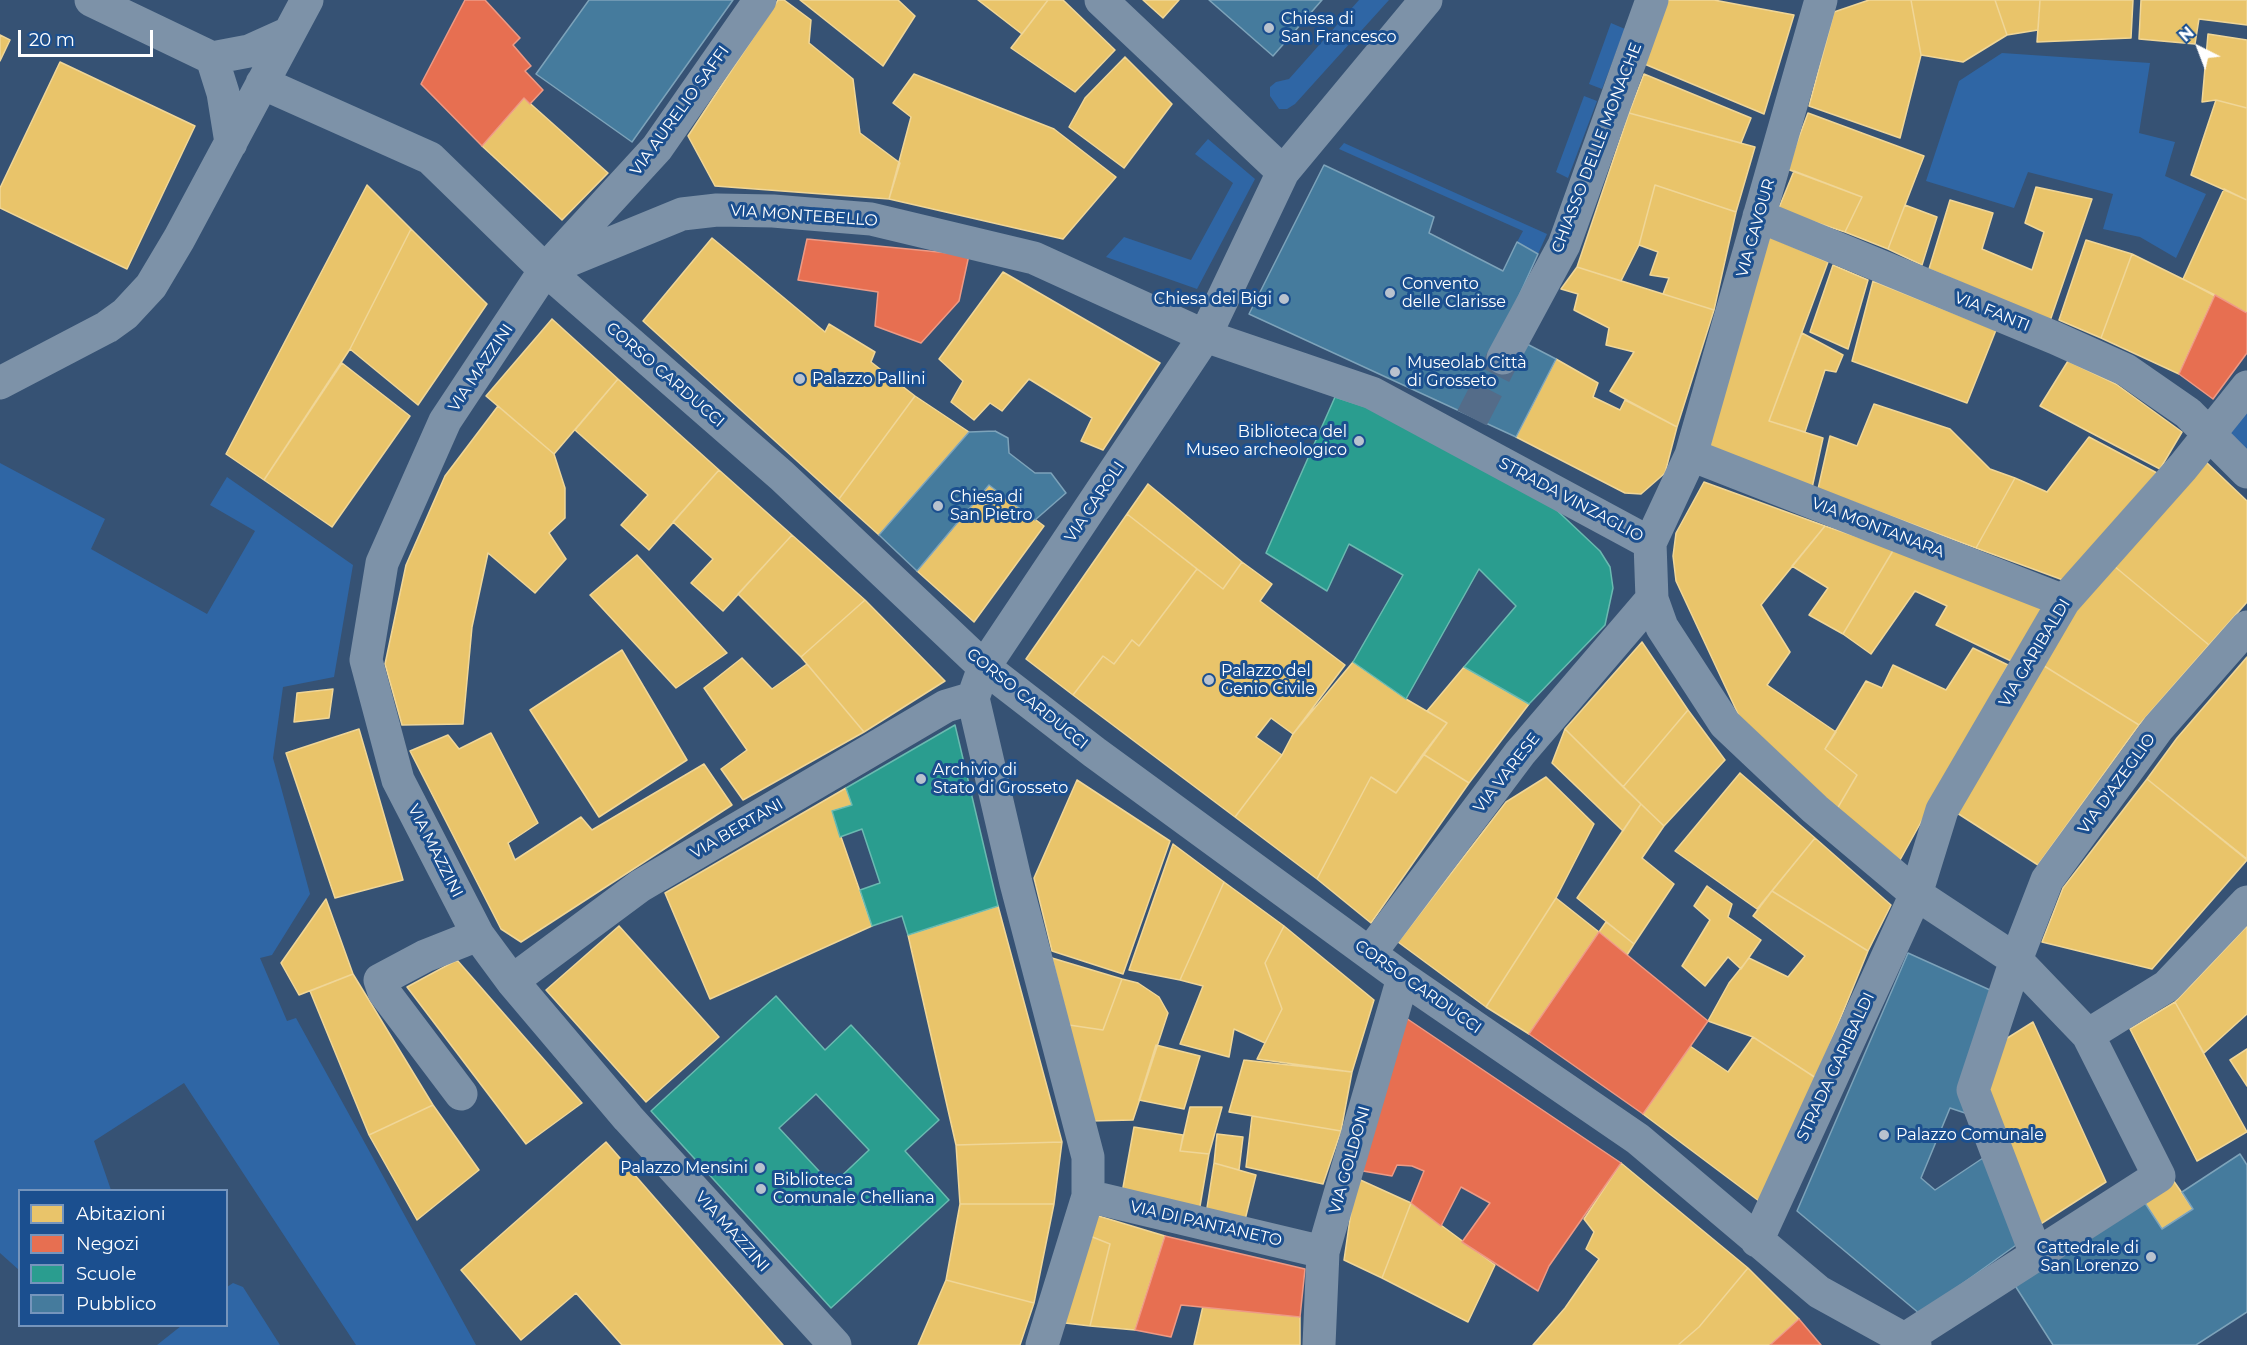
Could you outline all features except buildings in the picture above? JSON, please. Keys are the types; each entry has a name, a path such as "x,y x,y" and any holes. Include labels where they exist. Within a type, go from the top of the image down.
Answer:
{"street":[{"path":"92,0 212,58 249,51 289,33"},
{"path":"0,383 125,314 151,286 307,0"},
{"name":"VIA AURELIO SAFFI","path":"545,270 657,148 760,0"},
{"path":"1101,0 1283,172"},
{"name":"VIA CAROLI","path":"974,698 984,667 1204,336 1283,172 1426,0"},
{"name":"CHIASSO DELLE MONACHE","path":"1503,358 1564,245 1652,0"},
{"name":"VIA CAVOUR","path":"1650,543 1691,455 1821,0"},
{"path":"212,58 223,93 231,143"},
{"name":"CORSO CARDUCCI","path":"262,83 430,158 545,270 783,476 984,667 1094,752 1403,978 1638,1139 1819,1292 1910,1342"},
{"name":"VIA MONTEBELLO","path":"545,270 682,214 717,210 772,211 871,219 1034,258 1204,336"},
{"name":"VIA FANTI","path":"1760,216 2044,333 2126,370 2188,413 2247,472"},
{"name":"VIA MAZZINI","path":"545,270 445,421 382,563 366,660 398,780 478,934 512,981 628,1118 835,1345"},
{"name":"STRADA VINZAGLIO","path":"1204,336 1372,393 1466,429 1650,543 1652,599 1662,627 1725,724 1815,809 1916,894 2016,960 2088,1035 2158,1176 2036,1254"},
{"name":"VIA GARIBALDI","path":"1916,894 1942,810 2064,601 2209,435 2247,387"},
{"name":"VIA MONTANARA","path":"1691,455 2064,601"},
{"name":"VIA VARESE","path":"1370,953 1520,753 1652,599"},
{"name":"VIA D'AZEGLIO","path":"2036,1254 1973,1090 2016,960 2048,880 2158,728 2247,627"},
{"path":"974,698 1016,883 1088,1158 1088,1196 1042,1345"},
{"name":"VIA BERTANI","path":"512,981 640,886 946,706 974,698"},
{"name":"STRADA GARIBALDI","path":"1756,1241 1916,894"},
{"path":"2088,1035 2167,986 2247,902"},
{"path":"461,1094 384,992 380,981 425,956 478,934"},
{"name":"VIA GOLDONI","path":"1319,1345 1323,1252 1403,978"},
{"name":"VIA DI PANTANETO","path":"1088,1196 1323,1252"},
{"path":"1910,1342 2036,1254"}],"shaded area":[{"path":"1359,0 1389,0 1295,104 1287,109 1279,109 1270,96 1270,87 1276,82 1289,79"},
{"path":"1611,23 1625,29 1602,89 1589,84"},
{"path":"2002,53 2150,63 2139,133 2175,142 2165,176 2206,194 2176,258 2140,237 2103,229 2113,194 2028,172 2014,208 1926,181 1959,81"},
{"path":"1584,96 1597,101 1568,178 1556,172"},
{"path":"1208,139 1255,179 1197,289 1106,257 1124,237 1191,260 1233,183 1195,154"},
{"path":"1344,143 1547,234 1538,254 1517,242 1523,231 1339,149"},
{"path":"2247,411 2247,450 2228,435"},
{"path":"0,463 105,519 91,549 207,614 255,531 210,505 227,477 353,565 334,677 283,687 273,758 310,894 272,955 260,958 287,1021 296,1018 476,1345 356,1345 184,1083 94,1141 111,1189 18,1189 18,1269 0,1253"},
{"path":"233,1283 243,1287 280,1345 157,1345 180,1327 228,1327 228,1286"}],"tunnel":[{"path":"1472,418 1503,358"}],"place":[{"name":"Chiesa di San Francesco","path":"1269,28"},
{"name":"Convento delle Clarisse","path":"1390,293"},
{"name":"Chiesa dei Bigi","path":"1284,299"},
{"name":"Museolab Città di Grosseto","path":"1395,372"},
{"name":"Palazzo Pallini","path":"800,379"},
{"name":"Biblioteca del Museo archeologico","path":"1359,441"},
{"name":"Chiesa di San Pietro","path":"938,506"},
{"name":"Palazzo del Genio Civile","path":"1209,680"},
{"name":"Archivio di Stato di Grosseto","path":"921,779"},
{"name":"Palazzo Comunale","path":"1884,1135"},
{"name":"Palazzo Mensini","path":"760,1168"},
{"name":"Biblioteca Comunale Chelliana","path":"761,1189"},
{"name":"Cattedrale di San Lorenzo","path":"2151,1257"}]}
